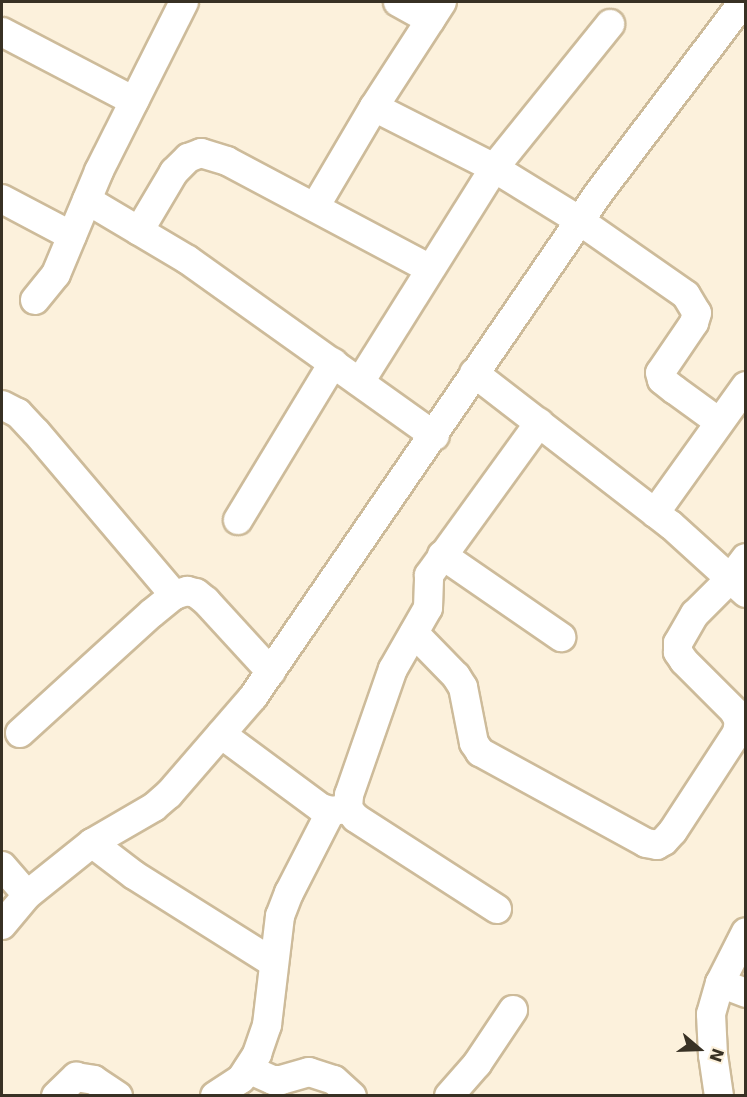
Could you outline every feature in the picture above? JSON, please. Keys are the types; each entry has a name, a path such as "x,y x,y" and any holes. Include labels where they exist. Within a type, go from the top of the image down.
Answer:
{"street":[{"path":"35,300 56,274 87,200 184,2"},
{"path":"315,207 374,107 436,11 398,2"},
{"path":"2,924 27,895 92,843 154,807 220,734 271,672 435,436 474,373 580,221 743,2"},
{"path":"360,382 494,168 610,24"},
{"path":"2,32 134,101"},
{"path":"374,107 494,168 580,221 686,295 697,313 694,323 660,373 662,380 719,422"},
{"path":"139,231 174,172 188,158 201,153 227,161 430,269"},
{"path":"2,199 72,236"},
{"path":"87,200 189,260 435,436"},
{"path":"238,520 333,363"},
{"path":"414,633 456,676 463,687 474,743 480,752 646,843 657,844 664,841 673,831 737,733 739,721 734,711 684,661 678,652 678,643 685,627 740,577 474,373"},
{"path":"655,513 746,386"},
{"path":"2,405 18,412 174,595"},
{"path":"215,1095 233,1085 248,1069 257,1054 267,1025 283,909 349,795 393,669 428,608 429,575 539,423"},
{"path":"442,555 561,637"},
{"path":"20,733 174,595 187,591 196,593 271,672"},
{"path":"220,734 313,803 340,810 356,818 497,909"},
{"path":"92,843 134,875 274,963"},
{"path":"2,867 27,895"},
{"path":"715,1091 711,1014 733,988 746,932"},
{"path":"449,1095 477,1064 513,1010"},
{"path":"248,1069 273,1080 309,1072 334,1080 352,1095"},
{"path":"57,1095 76,1077 94,1080 118,1095"}]}
